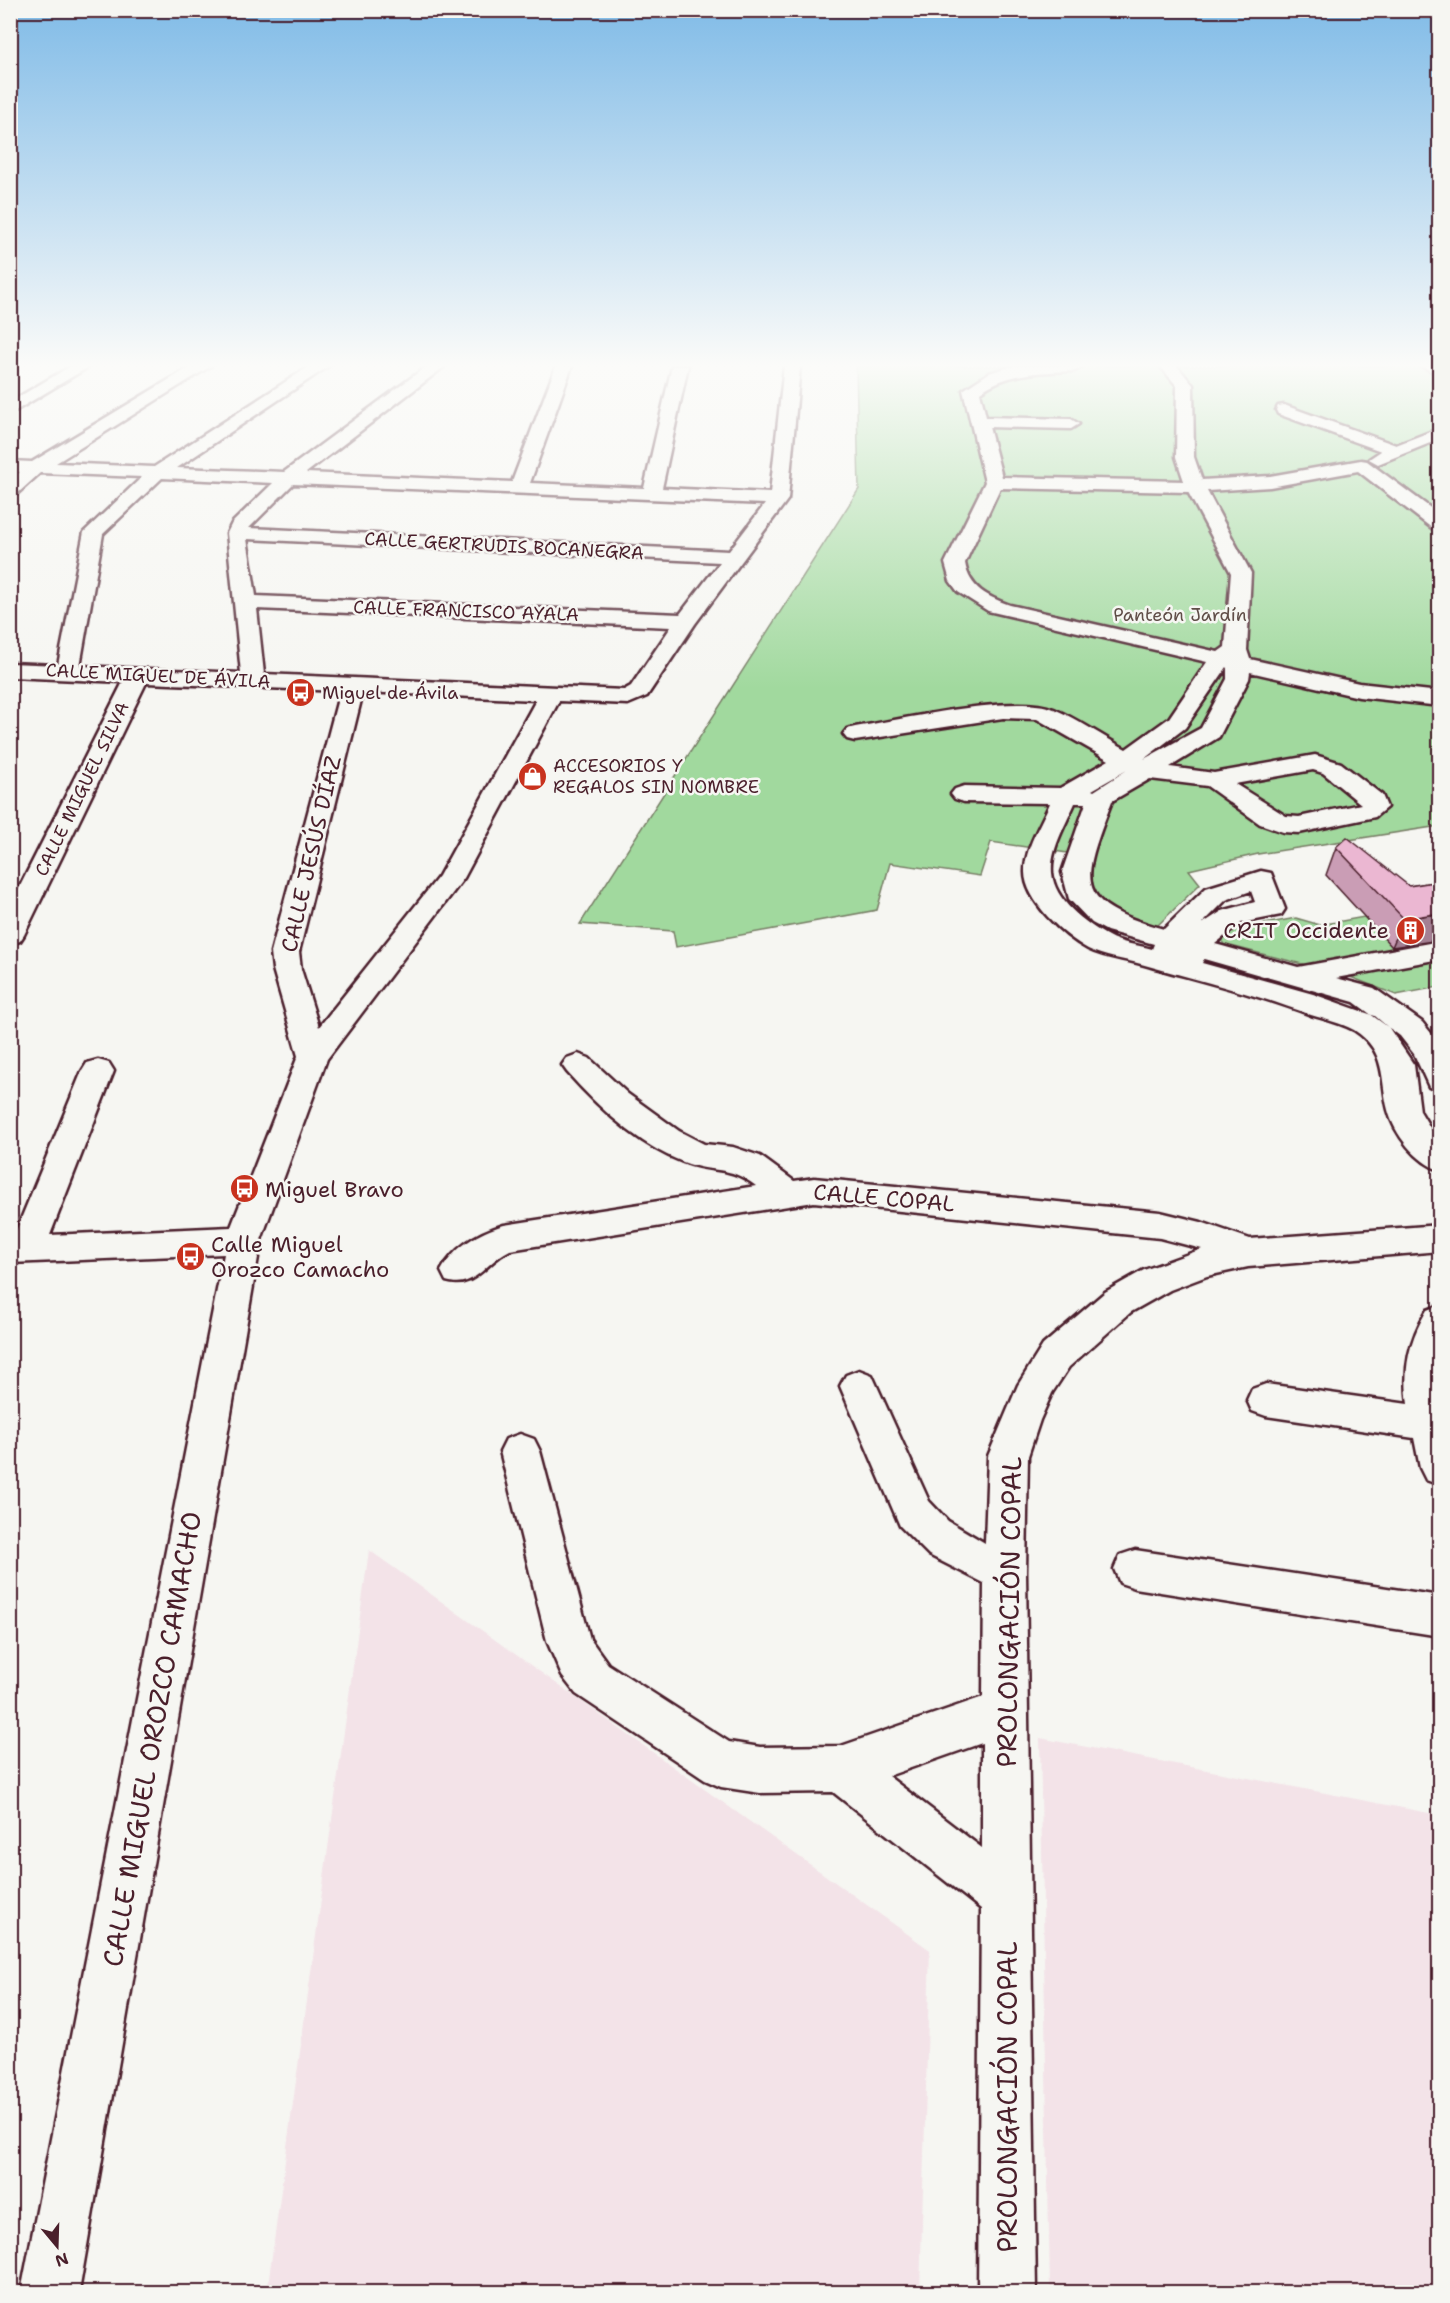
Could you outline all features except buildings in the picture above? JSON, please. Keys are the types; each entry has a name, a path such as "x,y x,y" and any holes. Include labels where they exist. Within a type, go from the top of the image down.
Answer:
{"street":[{"path":"10,490 29,473"},
{"path":"68,672 94,532 155,473"},
{"path":"189,473 779,499"},
{"path":"253,680 237,533 239,527 294,473"},
{"path":"519,488 524,473"},
{"path":"652,494 656,473"},
{"path":"686,621 779,499 781,473"},
{"path":"992,473 994,482 955,563 956,573 970,594 984,603 1004,610 1232,657 1359,690 1440,699"},
{"path":"1190,473 1195,487 1241,573 1232,657 1177,723 1137,766 1101,797 1078,857 1075,872 1083,899 1102,917 1178,954 1343,1013 1364,1023 1385,1044 1398,1065 1404,1111 1409,1122 1420,1139 1440,1158"},
{"path":"994,482 1195,487 1284,482 1323,473"},
{"path":"1372,473 1440,525"},
{"name":"CALLE GERTRUDIS BOCANEGRA","path":"237,533 735,557"},
{"name":"CALLE FRANCISCO AYALA","path":"246,602 686,621"},
{"name":"CALLE MIGUEL DE ÁVILA","path":"10,670 628,697 639,691 686,621"},
{"name":"CALLE MIGUEL SILVA","path":"10,935 138,675"},
{"name":"CALLE JESÚS DÍAZ","path":"313,1056 287,969 285,952 352,685"},
{"name":"CALLE MIGUEL OROZCO CAMACHO","path":"50,2292 244,1240 313,1056 451,878 551,694"},
{"path":"855,734 1003,711 1028,710 1058,719 1137,766 1214,780 1315,762 1332,768 1373,800 1374,807 1366,812 1299,825 1283,824 1269,819 1214,780"},
{"path":"1137,766 1066,795 1041,853 1038,872 1043,893 1066,919 1099,943 1178,954 1296,975 1364,995 1430,1036"},
{"path":"964,794 1101,797"},
{"path":"1261,879 1271,909 1244,910 1231,915 1178,954 1216,894 1261,879"},
{"path":"1296,975 1439,950"},
{"path":"1385,1044 1430,1036"},
{"path":"1430,1036 1428,1050 1440,1079"},
{"path":"578,1065 594,1084 679,1147 698,1155 735,1159 754,1167 786,1194"},
{"path":"98,1071 18,1250 244,1240"},
{"name":"CALLE COPAL","path":"459,1271 482,1248 504,1238 786,1194 835,1191 1160,1225 1201,1235 1248,1253"},
{"name":"PROLONGACIÓN COPAL","path":"1007,2292 1005,1572 1008,1456 1037,1385 1056,1356 1118,1302 1157,1280 1202,1263 1248,1253 1440,1238"},
{"path":"1440,1320 1433,1329 1431,1367 1432,1424 1440,1468"},
{"path":"860,1386 914,1513 927,1531 948,1546 1005,1572"},
{"path":"1266,1400 1432,1424"},
{"path":"520,1451 569,1641 578,1661 592,1678 721,1764 760,1770 841,1769 1006,1712"},
{"path":"1135,1569 1440,1616"},
{"path":"841,1769 1006,1897"}],"shaded area":[{"path":"369,1550 930,1950 920,2292 267,2292"},
{"path":"1040,1738 1439,1815 1439,2292 1050,2292"}],"green space":[{"name":"Panteón Jardín","path":"859,473 1439,473 1439,826 1258,854 1189,870 1200,884 1156,927 1127,918 1106,906 1094,886 1088,856 991,842 980,876 890,863 877,910 676,947 673,931 580,924 859,489"},
{"path":"1364,917 1389,943 1402,949 1306,965 1223,944 1222,932 1296,918 1320,925"},
{"path":"1439,958 1439,987 1396,995 1343,974"}],"place":[{"name":"Miguel de Ávila","path":"301,693"},
{"name":"ACCESORIOS Y REGALOS SIN NOMBRE","path":"532,776"},
{"name":"CRIT Occidente","path":"1410,930"},
{"name":"Miguel Bravo","path":"244,1189"},
{"name":"Calle Miguel Orozco Camacho","path":"190,1257"}]}
